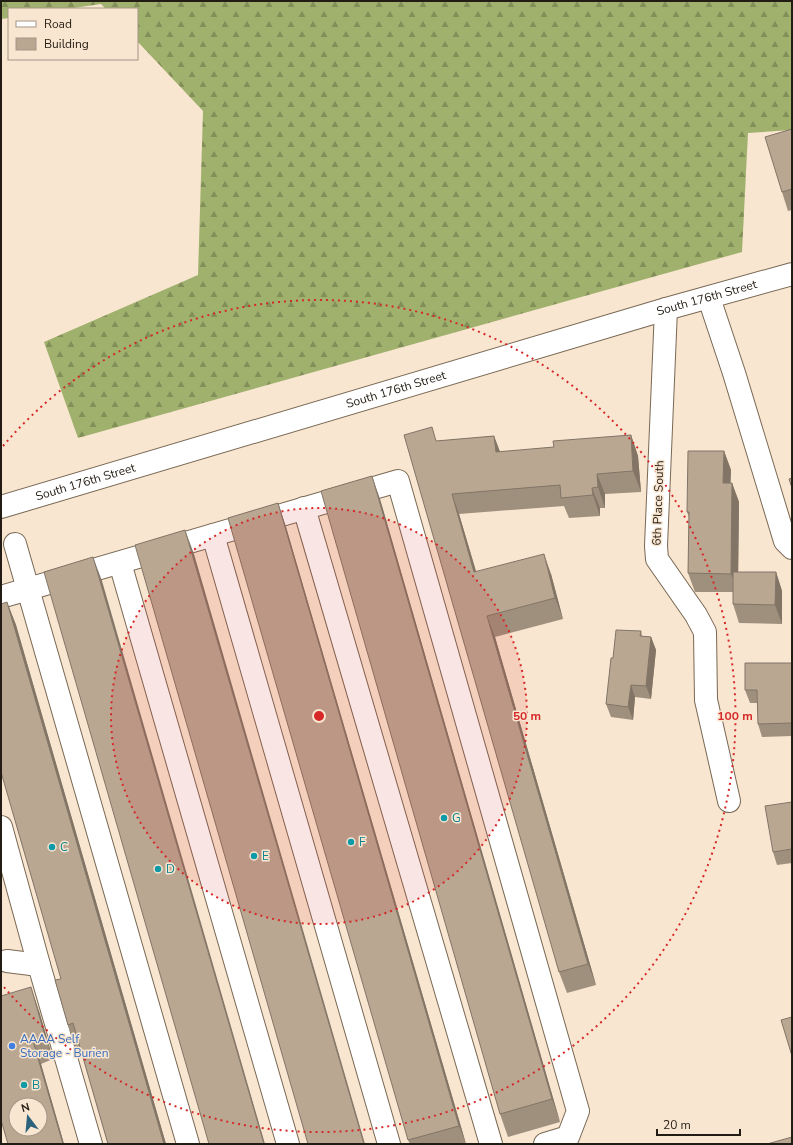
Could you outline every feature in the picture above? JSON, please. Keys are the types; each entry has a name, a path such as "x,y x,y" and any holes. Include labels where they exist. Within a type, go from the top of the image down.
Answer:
{"street":[{"name":"South 176th Street","path":"1,507 666,309 792,274"},
{"path":"709,298 785,541 792,548"},
{"name":"6th Place South","path":"666,309 656,546 657,559 696,615 705,632 706,700 729,801"},
{"path":"1,598 398,481 578,1111 568,1138 545,1144"},
{"path":"304,508 491,1144"},
{"path":"213,536 390,1144"},
{"path":"15,544 188,1144"},
{"path":"120,563 288,1144"},
{"path":"1,827 91,1144"},
{"path":"6,962 39,965"}],"green space":[{"path":"1,1 792,1 792,130 748,133 742,252 78,438 44,342 198,275 203,111 138,42 138,8 105,8 101,4 74,8 8,8 8,18 1,19"}],"building":[{"path":"792,129 792,189 782,192 765,137"},
{"path":"432,427 436,441 494,436 496,452 554,447 553,441 631,435 633,471 597,474 598,487 592,488 593,495 561,498 560,485 452,494 474,572 544,554 555,598 487,616 588,964 559,972 404,435"},
{"path":"688,451 724,451 723,483 732,483 731,574 688,573"},
{"name":"G","path":"372,476 552,1099 500,1114 321,491"},
{"path":"792,478 792,488 789,479"},
{"name":"F","path":"278,503 459,1126 408,1140 228,518"},
{"name":"E","path":"185,530 364,1144 308,1144 135,545"},
{"name":"D","path":"93,557 264,1144 209,1144 44,572"},
{"path":"733,572 776,572 775,605 733,604"},
{"name":"C","path":"7,602 164,1144 108,1144 73,1023 68,1025 55,980 61,979 1,772 1,604"},
{"path":"616,630 641,631 640,636 651,637 646,686 631,685 628,707 606,704 611,658 613,658"},
{"path":"745,663 792,663 792,723 758,724 757,690 745,690"},
{"path":"792,802 792,849 773,852 765,806"},
{"name":"B","path":"31,987 45,1036 33,1041 63,1144 8,1144 1,1120 1,996"},
{"path":"792,1017 792,1056 781,1020"},
{"path":"792,1137 792,1144 767,1144"}],"place":[{"name":"G","path":"444,818"},
{"name":"F","path":"351,842"},
{"name":"C","path":"52,847"},
{"name":"E","path":"254,856"},
{"name":"D","path":"158,869"},
{"name":"AAAA Self Storage - Burien","path":"12,1046"},
{"name":"B","path":"24,1085"}]}
